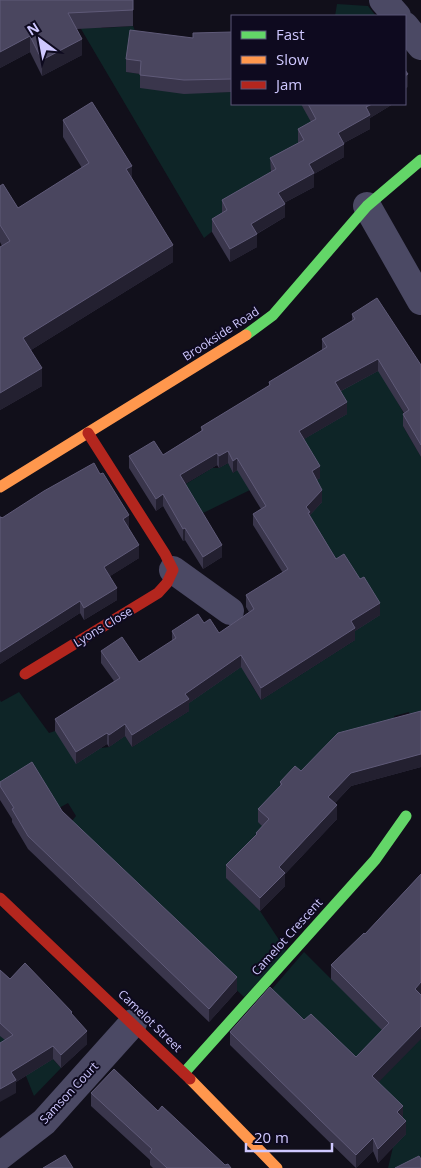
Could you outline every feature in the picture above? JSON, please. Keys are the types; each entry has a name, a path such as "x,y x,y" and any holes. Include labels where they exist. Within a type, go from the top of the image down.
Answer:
{"street":[{"path":"383,0 396,15"},
{"path":"406,27 421,46"},
{"name":"Brookside Road","path":"0,487 242,339 273,315 367,206 421,160"},
{"path":"367,206 421,301"},
{"path":"88,433 165,554 172,570 230,611"},
{"name":"Lyons Close","path":"25,674 158,593 166,583 172,570"},
{"name":"Camelot Crescent","path":"184,1073 375,860 406,816"},
{"name":"Camelot Street","path":"0,898 133,1023 277,1168"},
{"name":"Samson Court","path":"0,1156 44,1122 133,1023"}],"green space":[{"path":"64,0 102,28 133,26 141,44 126,72 141,74 181,93 231,92 231,105 345,105 316,132 298,142 298,156 270,171 267,187 204,238"},
{"path":"337,4 368,6 375,15 335,15"},
{"path":"377,366 403,412 403,426 421,457 421,724 413,726 409,712 394,716 398,730 269,833 227,878 260,911 287,952 244,997 66,828 76,816 68,803 50,813 0,795 0,700 1,702 19,692 49,733 55,731 101,748 109,747 125,736 132,747 189,711 173,687 245,664 249,681 261,700 355,640 250,490 197,516 181,487 212,468 219,468 228,463 233,473 335,394"},
{"path":"304,952 331,979 421,994 421,1168 388,1168 393,1147 406,1134 266,996"},
{"path":"0,1012 45,1051 61,1068 34,1096 26,1076 0,1065"}],"building":[{"path":"0,0 133,0 133,10 68,13 82,39 42,60 30,36 0,52"},
{"path":"130,30 193,38 193,33 231,32 231,79 184,80 140,75 141,61 126,59"},
{"path":"92,102 132,166 126,169 173,245 23,338 42,368 0,393 0,247 10,241 0,225 0,186 3,184 18,208 89,163 63,120"},
{"path":"309,105 370,105 366,107 370,115 338,133 344,144 309,164 314,173 278,193 285,204 251,224 257,234 230,249 212,219 227,210 222,200 276,169 270,158 304,140 298,129 316,119"},
{"path":"377,298 421,365 421,445 403,414 409,410 378,359 335,382 347,402 299,431 320,466 312,471 322,490 306,507 310,512 308,513 336,559 344,554 360,579 364,577 380,603 351,621 355,628 261,688 241,655 185,694 189,699 132,735 125,724 109,735 107,733 76,752 55,719 120,678 101,651 122,637 139,662 176,638 172,631 198,614 204,623 210,619 219,633 254,609 246,595 288,569 253,514 266,506 237,458 233,461 228,451 219,456 217,453 180,475 222,545 203,557 185,528 183,529 163,494 156,499 129,456 154,441 163,455 203,430 201,427 270,385 269,382 327,347 322,339 355,319 352,314"},
{"path":"94,463 100,474 103,473 129,515 123,519 139,545 104,567 117,588 84,608 80,601 0,652 0,517 2,518 44,491"},
{"path":"421,711 421,754 351,773 328,797 337,805 279,867 285,873 260,898 226,865 269,819 258,809 282,784 280,782 295,766 301,771 338,733"},
{"path":"32,762 62,811 237,977 209,1009 28,836 0,786 0,782"},
{"path":"421,874 421,982 415,989 421,995 421,1026 372,1076 403,1106 397,1112 406,1121 378,1149 373,1138 356,1155 230,1032 270,987 304,1020 311,1014 356,1057 389,1023 331,965 365,934"},
{"path":"25,963 72,1012 87,1031 61,1055 53,1046 11,1072 16,1080 0,1089 0,1043 13,1035 0,1023 0,970 10,979"},
{"path":"114,1069 158,1111 162,1106 225,1165 228,1164 231,1168 167,1168 150,1152 152,1149 91,1093"},
{"path":"65,1155 73,1168 43,1168"},
{"path":"419,1156 421,1168 395,1168"}],"traffic: fast":[{"path":"246,335 273,315 367,206 421,160"},
{"path":"184,1073 375,860 406,816"}],"traffic: slow":[{"path":"0,487 246,335"},
{"path":"190,1079 277,1168"}],"traffic: jam":[{"path":"25,674 158,593 167,583 173,570 165,554 88,433"},
{"path":"0,898 190,1079"}]}
